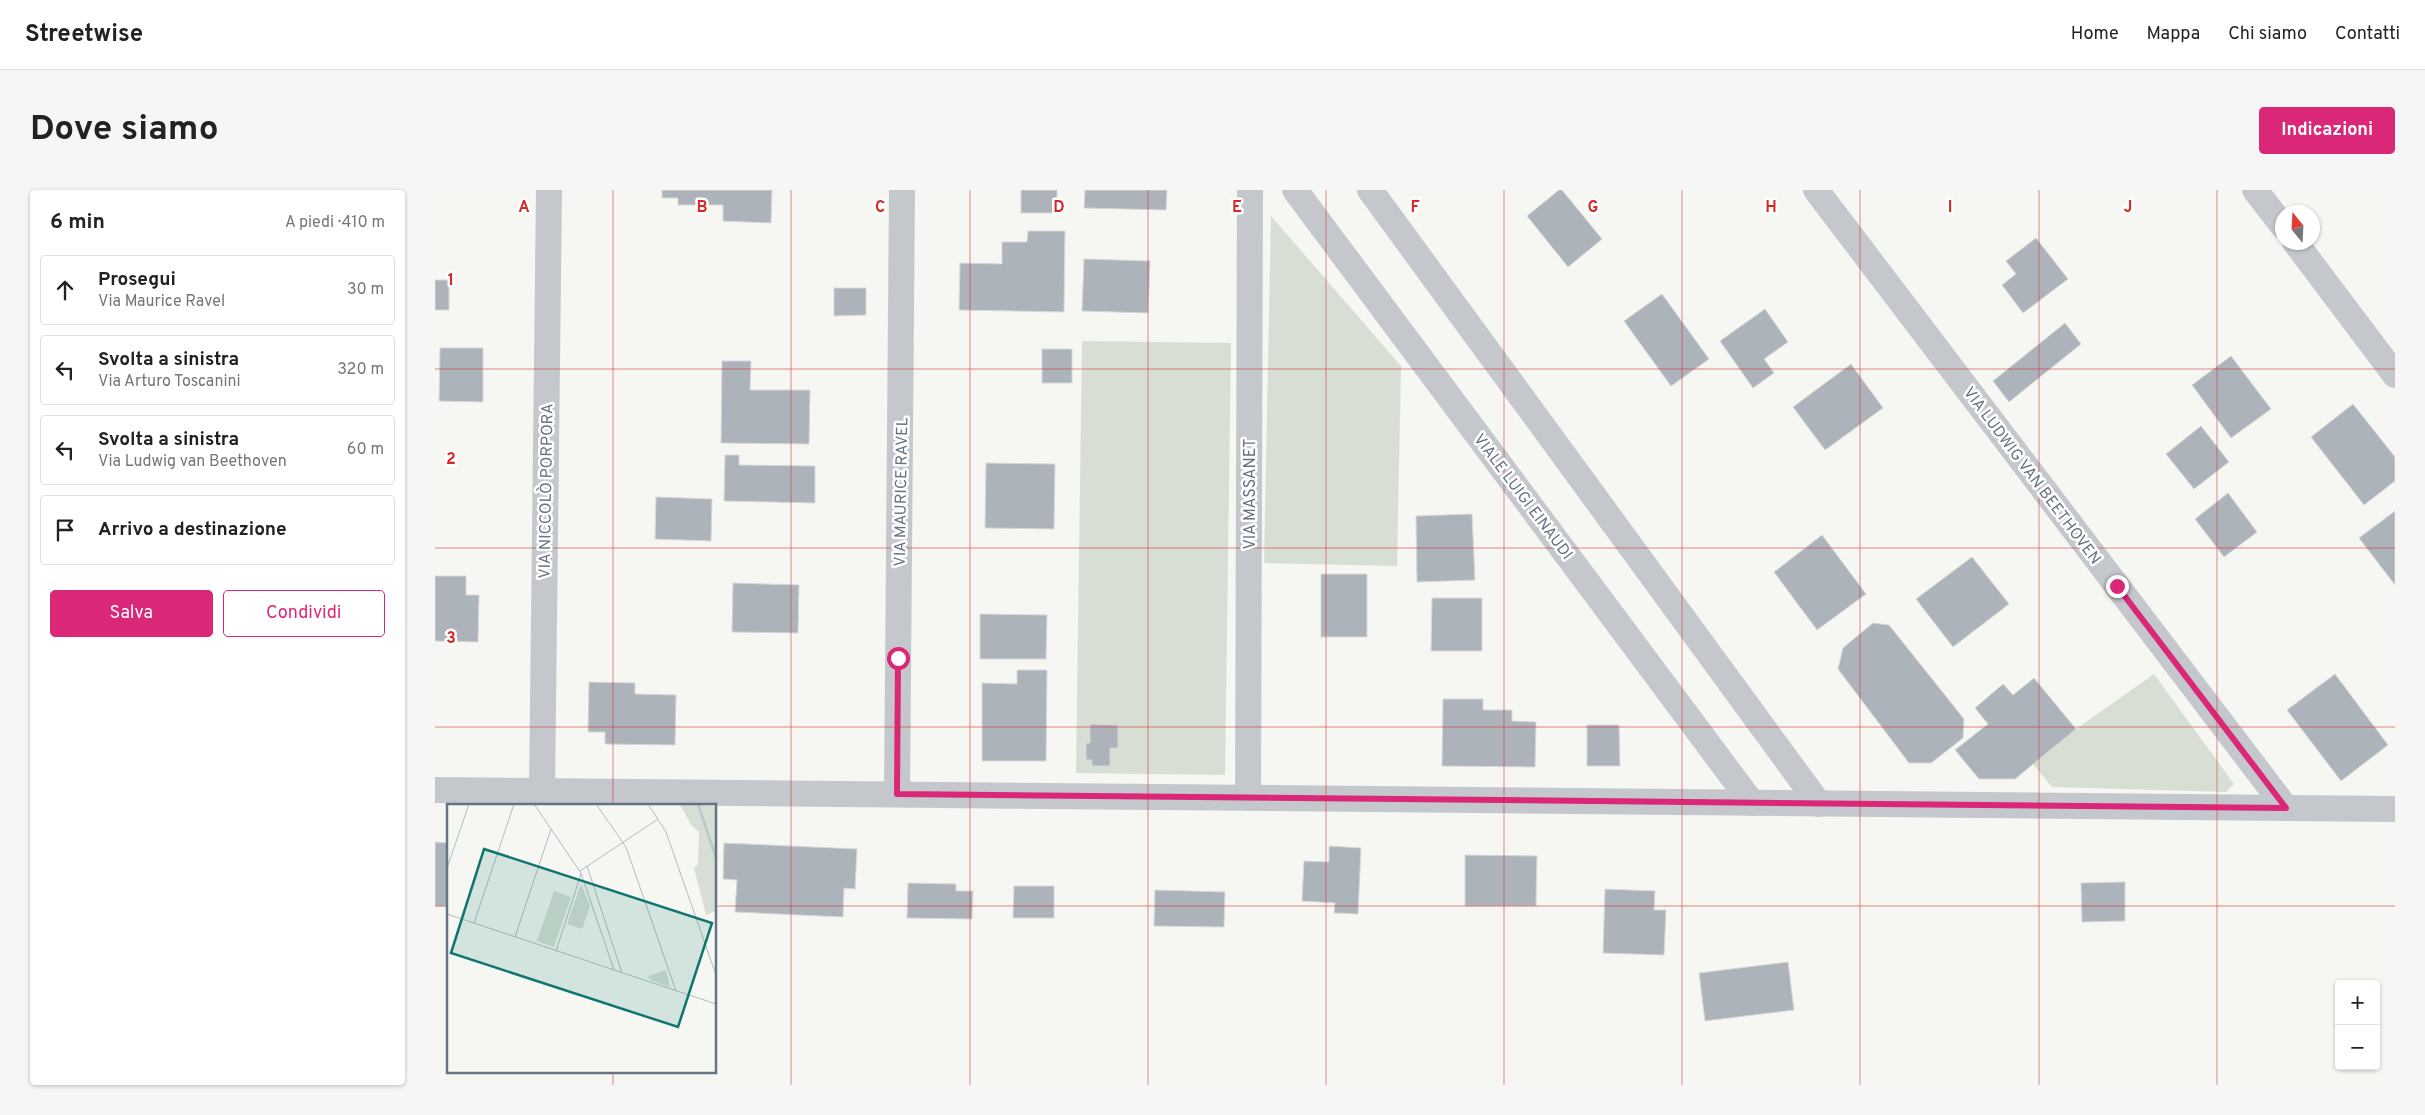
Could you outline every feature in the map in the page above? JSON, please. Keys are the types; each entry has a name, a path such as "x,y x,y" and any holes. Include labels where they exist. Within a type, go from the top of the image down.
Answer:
{"street":[{"name":"VIA NICCOLÒ PORPORA","path":"542,791 549,190"},
{"name":"VIA MAURICE RAVEL","path":"897,794 903,190"},
{"name":"VIA MASSANET","path":"1247,798 1250,190"},
{"name":"VIALE LUIGI EINAUDI","path":"1295,190 1752,803"},
{"path":"1369,190 1819,804"},
{"name":"VIA LUDWIG VAN BEETHOVEN","path":"1816,190 2286,808"},
{"path":"2255,190 2275,216"},
{"path":"2301,250 2395,375"},
{"path":"435,790 2395,809"}],"shaded area":[{"path":"1271,216 1401,366 1397,566 1264,563"},
{"path":"1082,341 1231,343 1225,775 1076,773","holes":["1090,724 1118,725 1118,748 1087,743 1090,743"]},
{"path":"2154,674 2234,784 2226,792 2052,787 2033,764 2076,729"}],"building":[{"path":"662,190 772,190 771,223 723,221 723,205 678,205 678,198 662,198"},
{"path":"1021,190 1057,190 1057,213 1021,213"},
{"path":"1085,190 1167,190 1166,210 1084,208"},
{"path":"1559,190 1562,190 1602,239 1568,267 1527,216"},
{"path":"1028,231 1065,231 1064,312 959,310 960,263 1002,264 1002,242 1027,242"},
{"path":"2036,238 2068,279 2023,313 2002,285 2016,274 2006,261"},
{"path":"1084,259 1150,261 1148,313 1082,311"},
{"path":"435,280 449,280 449,310 435,310"},
{"path":"834,288 866,288 866,315 834,316"},
{"path":"1662,294 1709,359 1671,386 1624,321"},
{"path":"1765,309 1788,342 1764,359 1774,373 1753,388 1720,341"},
{"path":"2065,323 2081,344 2009,402 1993,381"},
{"path":"440,348 483,348 483,402 439,401"},
{"path":"1042,349 1072,349 1072,383 1042,383"},
{"path":"2231,356 2271,409 2231,438 2192,385"},
{"path":"722,361 751,361 750,390 810,390 809,444 721,443"},
{"path":"1851,364 1883,408 1825,450 1793,407"},
{"path":"2353,404 2395,457 2395,481 2364,505 2311,437"},
{"path":"2201,426 2229,462 2194,489 2166,454"},
{"path":"725,455 739,455 739,465 815,466 815,503 724,501"},
{"path":"986,463 1055,464 1054,529 985,528"},
{"path":"2228,493 2257,532 2224,557 2195,519"},
{"path":"656,497 712,499 711,541 655,539"},
{"path":"2395,511 2395,585 2359,538"},
{"path":"1472,514 1475,580 1417,582 1416,516"},
{"path":"1822,535 1866,594 1817,630 1774,572"},
{"path":"1972,557 2009,604 1953,647 1916,599"},
{"path":"1321,574 1367,574 1367,637 1321,637"},
{"path":"435,576 466,576 466,595 479,595 478,642 435,641"},
{"path":"733,583 799,585 798,633 732,632"},
{"path":"1432,598 1482,598 1482,651 1431,651"},
{"path":"980,614 1047,615 1046,659 980,659"},
{"path":"1873,623 1889,625 1964,719 1963,738 1931,763 1909,763 1838,669 1843,648"},
{"path":"1017,670 1047,670 1046,761 982,761 982,683 1017,684"},
{"path":"2335,674 2388,745 2341,781 2287,710"},
{"path":"2034,678 2076,729 2015,779 1979,779 1955,750 1988,724 1975,708 2003,684 2013,695"},
{"path":"589,682 635,683 635,694 676,695 675,745 605,744 605,732 588,732"},
{"path":"1443,699 1483,699 1483,710 1512,710 1512,721 1536,722 1535,767 1442,766"},
{"path":"1090,724 1118,725 1118,748 1110,748 1110,766 1092,766 1092,760 1086,760 1086,743 1090,743"},
{"path":"1587,725 1619,725 1620,766 1587,766"},
{"path":"435,842 447,843 447,906 435,906"},
{"path":"724,843 857,849 855,889 844,888 843,917 735,912 737,880 723,879"},
{"path":"1329,846 1361,848 1358,914 1334,913 1335,903 1302,901 1304,861 1329,862"},
{"path":"1465,855 1537,856 1536,906 1465,906"},
{"path":"2125,882 2125,921 2082,922 2081,883"},
{"path":"908,883 956,884 956,891 973,891 972,919 907,918"},
{"path":"1014,886 1054,886 1054,918 1013,918"},
{"path":"1605,889 1655,891 1654,910 1666,910 1664,955 1603,953"},
{"path":"1155,890 1225,892 1224,927 1154,926"},
{"path":"1788,962 1794,1010 1705,1021 1699,973"}],"route":[{"path":"898,658 897,794 2286,808 2117,586"}]}
